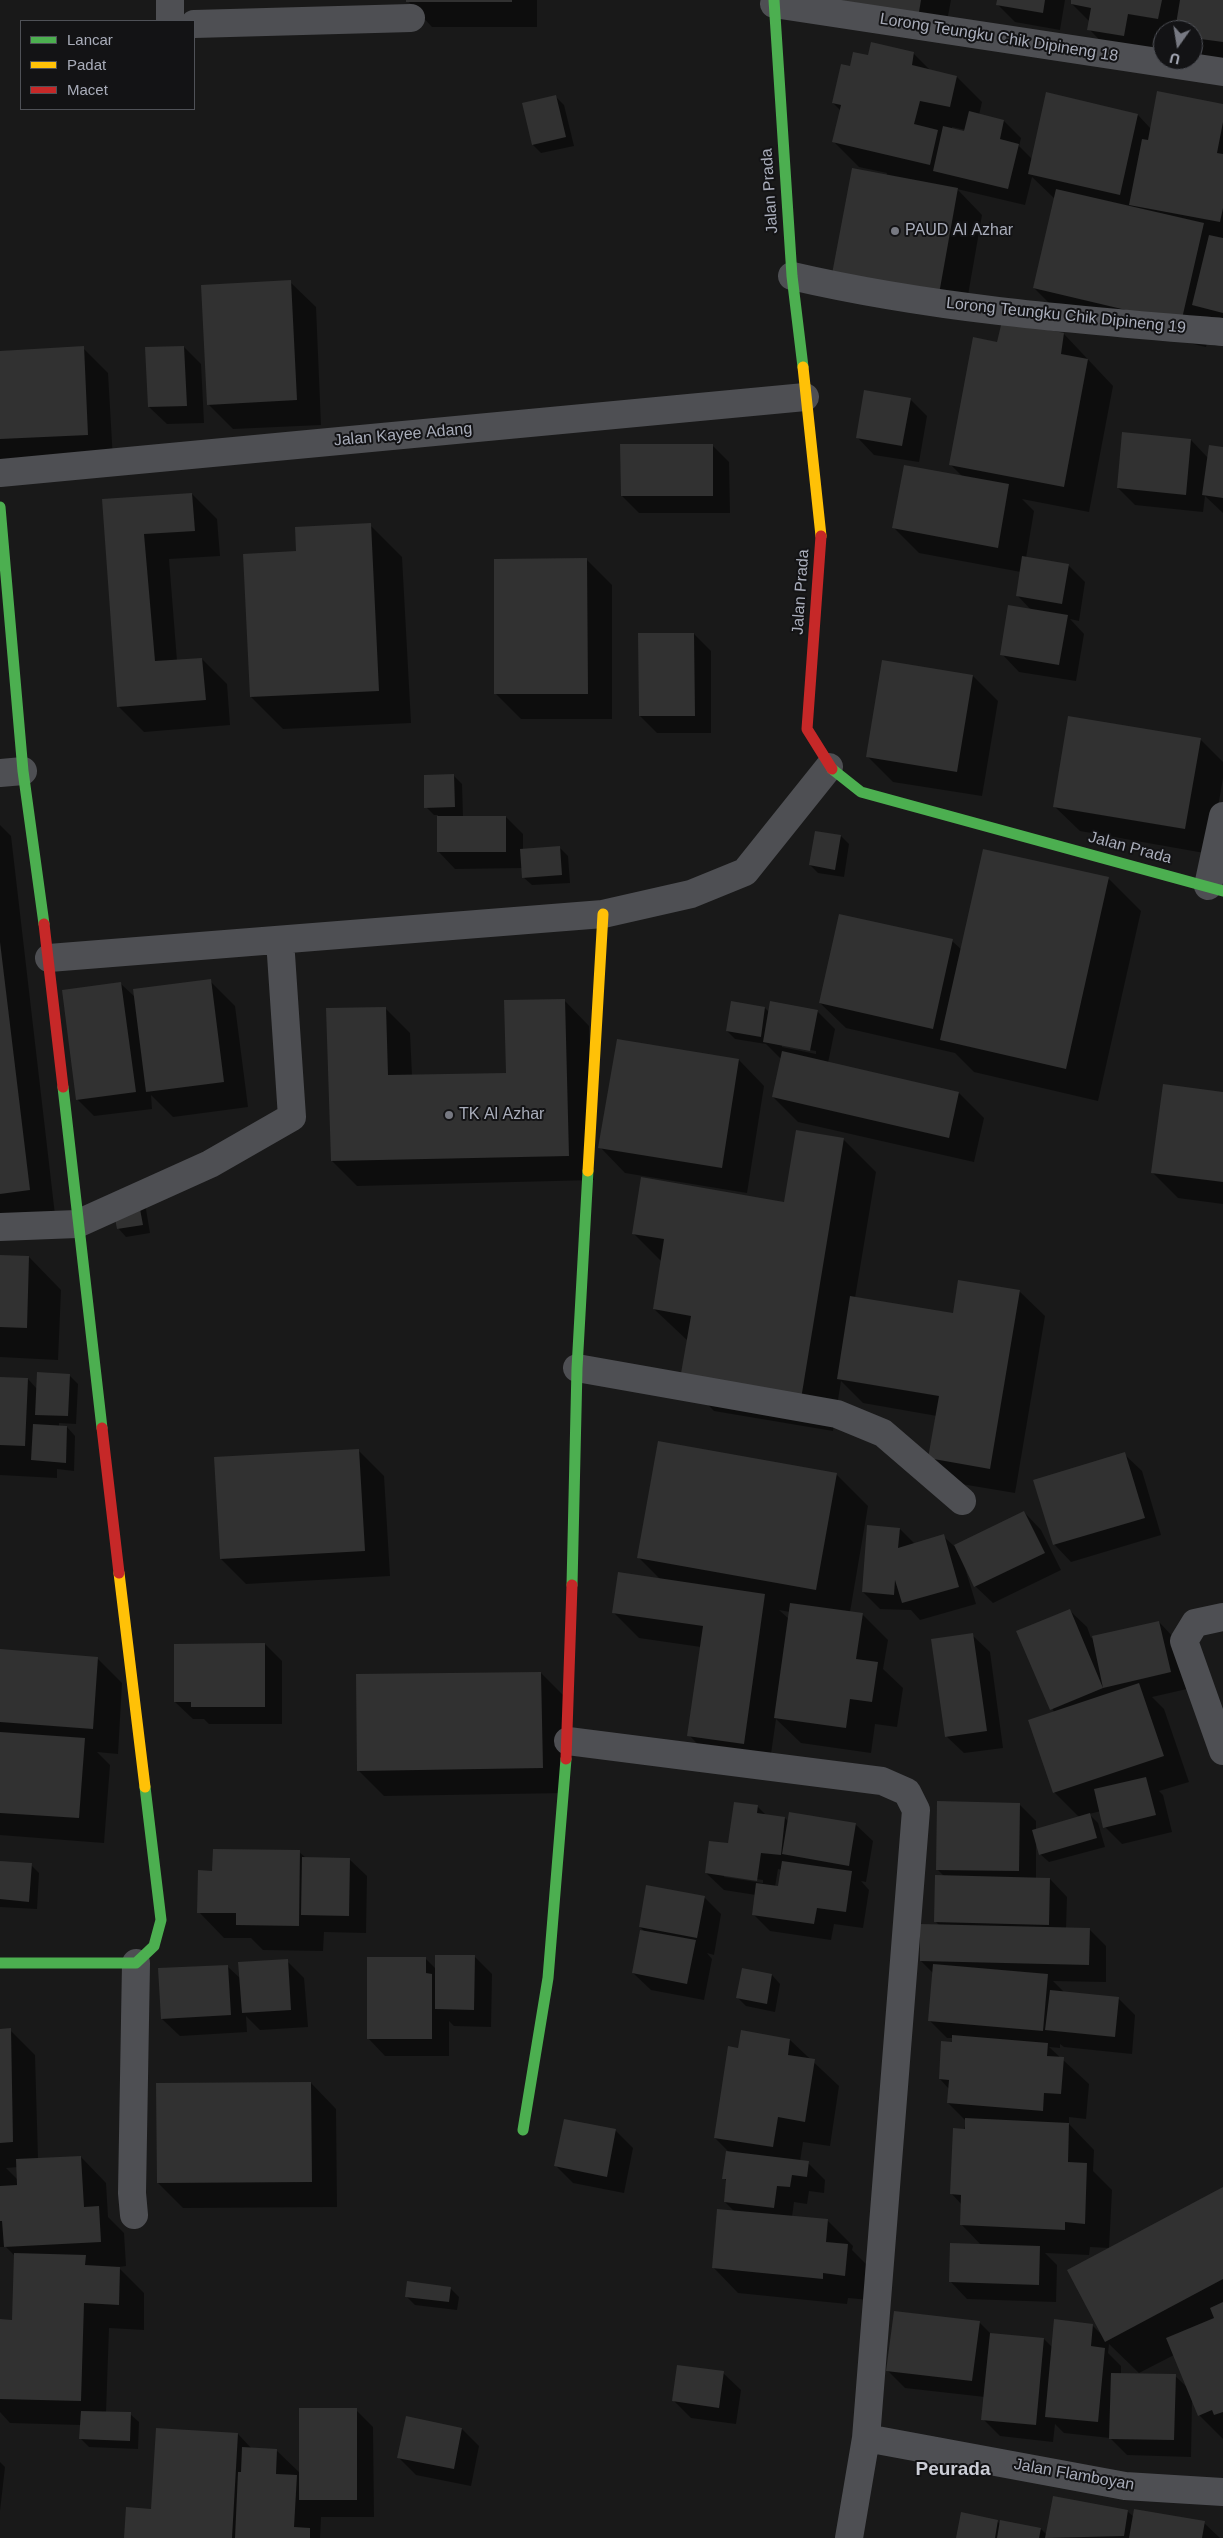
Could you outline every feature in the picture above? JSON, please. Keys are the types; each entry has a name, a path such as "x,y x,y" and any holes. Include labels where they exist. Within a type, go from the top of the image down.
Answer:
{"street":[{"path":"170,0 170,20"},
{"name":"Lorong Teungku Chik Dipineng 18","path":"774,2 1223,72"},
{"name":"Jalan Prada","path":"774,2 792,276 822,528 807,729 829,767 861,792 1216,888"},
{"path":"195,24 411,18"},
{"name":"Lorong Teungku Chik Dipineng 19","path":"792,276 854,291 1014,314 1223,332"},
{"name":"Jalan Kayee Adang","path":"0,473 805,397"},
{"path":"0,507 12,772 48,958 77,1224 161,1920 154,1946 136,1962 0,1963"},
{"path":"48,958 603,914 691,894 744,872 829,767"},
{"path":"1216,888 1223,816"},
{"path":"523,2130 548,1978 568,1741 577,1368 603,914"},
{"path":"0,1227 77,1224 210,1164 292,1117 280,940"},
{"path":"577,1368 837,1414 883,1433 962,1501"},
{"path":"1223,1617 1195,1623 1184,1641 1223,1751"},
{"path":"568,1741 882,1781 907,1792 916,1810 866,2438 849,2538"},
{"path":"134,2215 132,2193 136,1962"},
{"name":"Jalan Flamboyan","path":"866,2438 1125,2486 1223,2492"}],"building":[{"path":"406,0 512,0 512,2 406,2"},
{"path":"828,0 921,0 918,18"},
{"path":"997,0 1045,0 1043,13 996,5"},
{"path":"1071,0 1162,0 1158,19 1128,14 1124,36 1087,30 1091,8 1071,4"},
{"path":"1180,0 1223,0 1223,42 1203,39 1203,20 1177,20"},
{"path":"871,42 914,52 912,65 957,76 950,107 920,101 914,124 938,130 930,165 832,142 841,105 832,103 841,64 850,66 853,52 868,55"},
{"path":"1157,91 1223,104 1223,122 1217,153 1223,154 1223,208 1220,222 1129,205 1142,139 1148,140"},
{"path":"1046,92 1138,114 1120,195 1028,174"},
{"path":"556,95 566,137 532,145 522,103"},
{"path":"969,111 1004,120 1000,139 1019,144 1008,189 933,171 943,126 964,131"},
{"name":"PAUD Al Azhar","path":"852,168 958,188 939,294 832,274"},
{"path":"1056,189 1204,223 1181,323 1033,288"},
{"path":"1209,235 1223,238 1223,313 1192,305"},
{"path":"291,280 297,400 207,405 201,285"},
{"path":"1002,321 1064,333 1061,354 1088,359 1064,487 949,465 973,337 997,342"},
{"path":"84,346 88,435 0,439 0,351"},
{"path":"184,346 187,406 148,407 145,347"},
{"path":"864,390 911,398 902,446 856,438"},
{"path":"1122,432 1191,439 1186,495 1117,488"},
{"path":"620,444 713,444 713,496 621,496"},
{"path":"1209,445 1223,447 1223,498 1202,495"},
{"path":"904,465 1009,484 998,548 892,528"},
{"path":"192,493 195,531 144,534 155,661 202,658 206,700 117,707 102,499"},
{"path":"371,523 379,691 250,697 243,554 296,551 295,527"},
{"path":"1022,556 1069,564 1062,604 1016,596"},
{"path":"587,558 588,694 494,694 494,559"},
{"path":"1008,605 1068,615 1059,665 1000,655"},
{"path":"638,633 694,633 695,716 639,716"},
{"path":"882,660 973,675 957,772 866,757"},
{"path":"1068,716 1201,738 1185,829 1053,807"},
{"path":"454,774 455,807 424,808 424,775"},
{"path":"437,816 506,816 506,852 437,852"},
{"path":"815,831 841,835 835,870 809,865"},
{"path":"560,846 562,875 522,878 520,849"},
{"path":"983,849 1109,877 1066,1069 940,1040"},
{"path":"839,914 953,939 933,1029 819,1003"},
{"path":"0,942 30,1190 0,1194"},
{"path":"211,979 224,1082 146,1092 133,989"},
{"path":"121,982 136,1092 76,1100 62,990"},
{"name":"TK Al Azhar","path":"565,999 569,1156 331,1161 326,1008 386,1007 388,1075 506,1073 504,1000"},
{"path":"731,1001 765,1007 761,1037 726,1031"},
{"path":"770,1001 818,1010 810,1051 763,1042"},
{"path":"617,1039 739,1059 722,1168 598,1148"},
{"path":"782,1051 959,1092 949,1138 772,1097"},
{"path":"1163,1084 1223,1092 1223,1182 1151,1173"},
{"path":"796,1130 844,1138 801,1399 680,1379 691,1316 653,1309 664,1239 632,1234 641,1177 784,1202"},
{"path":"137,1193 143,1225 117,1229 111,1198"},
{"path":"0,1255 29,1256 27,1328 0,1327"},
{"path":"958,1280 1020,1290 990,1469 928,1458 939,1396 837,1379 850,1296 953,1313"},
{"path":"37,1372 70,1374 68,1416 35,1415"},
{"path":"0,1377 28,1378 25,1446 0,1445"},
{"path":"33,1424 67,1426 66,1463 31,1460"},
{"path":"658,1441 837,1473 816,1590 637,1558"},
{"path":"359,1449 365,1551 220,1559 214,1457"},
{"path":"1125,1452 1145,1518 1053,1545 1033,1480"},
{"path":"1024,1511 1045,1553 974,1587 954,1545"},
{"path":"867,1525 900,1528 898,1548 944,1534 959,1587 902,1603 895,1580 894,1595 862,1592"},
{"path":"618,1572 765,1594 744,1744 687,1736 703,1626 612,1613"},
{"path":"790,1603 863,1613 856,1659 878,1662 872,1702 850,1699 846,1728 774,1718"},
{"path":"1070,1609 1103,1688 1050,1710 1016,1631"},
{"path":"1159,1621 1171,1672 1103,1688 1092,1636"},
{"path":"973,1633 987,1731 945,1737 931,1639"},
{"path":"265,1643 265,1707 191,1707 191,1702 174,1702 174,1644"},
{"path":"0,1649 98,1657 93,1729 0,1722"},
{"path":"541,1672 543,1768 357,1771 356,1674"},
{"path":"1139,1683 1164,1756 1053,1793 1028,1720"},
{"path":"0,1732 85,1738 79,1818 0,1813"},
{"path":"1146,1777 1156,1815 1103,1828 1094,1789"},
{"path":"937,1801 1020,1803 1019,1871 936,1870"},
{"path":"734,1802 758,1805 757,1813 785,1817 781,1855 761,1853 757,1881 705,1873 709,1841 728,1843"},
{"path":"789,1812 856,1823 849,1866 782,1854"},
{"path":"1090,1813 1097,1838 1039,1855 1032,1830"},
{"path":"213,1849 300,1850 299,1926 236,1925 236,1913 197,1913 198,1870 212,1871"},
{"path":"302,1857 350,1858 349,1916 301,1915"},
{"path":"0,1861 32,1863 29,1902 0,1899"},
{"path":"782,1861 852,1871 846,1912 817,1908 814,1924 752,1915 756,1883 778,1886"},
{"path":"935,1875 1050,1878 1049,1925 934,1922"},
{"path":"646,1885 705,1896 697,1938 639,1927"},
{"path":"920,1924 1090,1928 1089,1965 920,1961"},
{"path":"640,1930 696,1940 687,1984 632,1973"},
{"path":"435,1955 475,1955 474,2010 435,2009"},
{"path":"367,1957 426,1957 426,1973 432,1974 432,2039 367,2039"},
{"path":"288,1959 291,2010 242,2013 238,1962"},
{"path":"933,1964 1048,1974 1043,2031 928,2021"},
{"path":"228,1965 231,2015 161,2019 158,1968"},
{"path":"742,1968 772,1974 767,2004 736,1998"},
{"path":"1050,1990 1119,1997 1115,2037 1045,2030"},
{"path":"11,2028 13,2142 0,2143 0,2029"},
{"path":"741,2030 790,2039 788,2055 815,2059 805,2122 778,2117 773,2147 714,2138 728,2046 738,2048"},
{"path":"952,2035 1048,2043 1047,2056 1064,2057 1061,2094 1044,2093 1043,2111 947,2103 949,2080 939,2079 941,2041 952,2042"},
{"path":"311,2082 312,2182 157,2183 156,2083"},
{"path":"965,2118 1069,2123 1068,2162 1087,2163 1085,2224 1065,2222 1065,2230 960,2225 961,2195 950,2194 953,2128 965,2129"},
{"path":"564,2119 616,2129 607,2177 554,2166"},
{"path":"726,2151 809,2161 807,2177 792,2175 790,2187 777,2186 774,2208 724,2202 726,2179 722,2179"},
{"path":"81,2156 84,2207 99,2206 101,2242 4,2247 2,2221 0,2221 0,2186 17,2185 16,2159"},
{"path":"1223,2187 1223,2279 1105,2342 1067,2270"},
{"path":"717,2209 828,2219 826,2242 848,2244 845,2276 823,2273 823,2279 712,2268"},
{"path":"950,2243 1040,2246 1039,2285 949,2282"},
{"path":"14,2253 86,2255 85,2265 120,2267 119,2305 84,2303 81,2401 0,2399 0,2319 12,2320"},
{"path":"407,2281 451,2287 449,2302 405,2297"},
{"path":"1223,2302 1223,2412 1214,2415 1212,2410 1198,2416 1166,2338 1214,2318 1210,2308"},
{"path":"894,2311 980,2321 972,2381 886,2371"},
{"path":"1054,2319 1093,2324 1091,2346 1105,2348 1098,2422 1045,2417"},
{"path":"990,2333 1044,2338 1036,2425 981,2420"},
{"path":"677,2365 724,2371 719,2408 672,2401"},
{"path":"1111,2373 1176,2374 1174,2440 1109,2439"},
{"path":"299,2408 357,2408 357,2500 299,2500"},
{"path":"81,2411 131,2412 130,2441 79,2439"},
{"path":"406,2416 462,2428 454,2469 397,2458"},
{"path":"156,2428 238,2433 232,2538 124,2538 126,2507 151,2509"},
{"path":"242,2447 277,2449 276,2474 297,2475 294,2527 310,2528 310,2538 235,2538 238,2472 241,2472"},
{"path":"1053,2496 1128,2510 1124,2536 1045,2538"},
{"path":"1134,2509 1205,2521 1202,2538 1129,2538"},
{"path":"961,2512 998,2520 995,2538 956,2538"},
{"path":"1000,2520 1041,2528 1039,2538 997,2538"}],"traffic: fast":[{"path":"774,0 792,276 803,367"},
{"path":"0,507 23,771 44,924"},
{"path":"832,769 861,792 1223,891"},
{"path":"63,1087 102,1428"},
{"path":"572,1585 577,1368 588,1171"},
{"path":"523,2130 548,1978 566,1759"},
{"path":"0,1963 136,1963 154,1946 161,1920 145,1787"}],"traffic: slow":[{"path":"803,367 821,536"},
{"path":"588,1171 603,914"},
{"path":"119,1573 145,1787"}],"traffic: jam":[{"path":"821,536 807,729 832,769"},
{"path":"44,924 63,1087"},
{"path":"102,1428 119,1573"},
{"path":"566,1759 572,1585"}],"place":[{"name":"PAUD Al Azhar","path":"895,231"},
{"name":"TK Al Azhar","path":"449,1115"}],"district":[{"name":"Peurada","path":"953,2470"}]}
